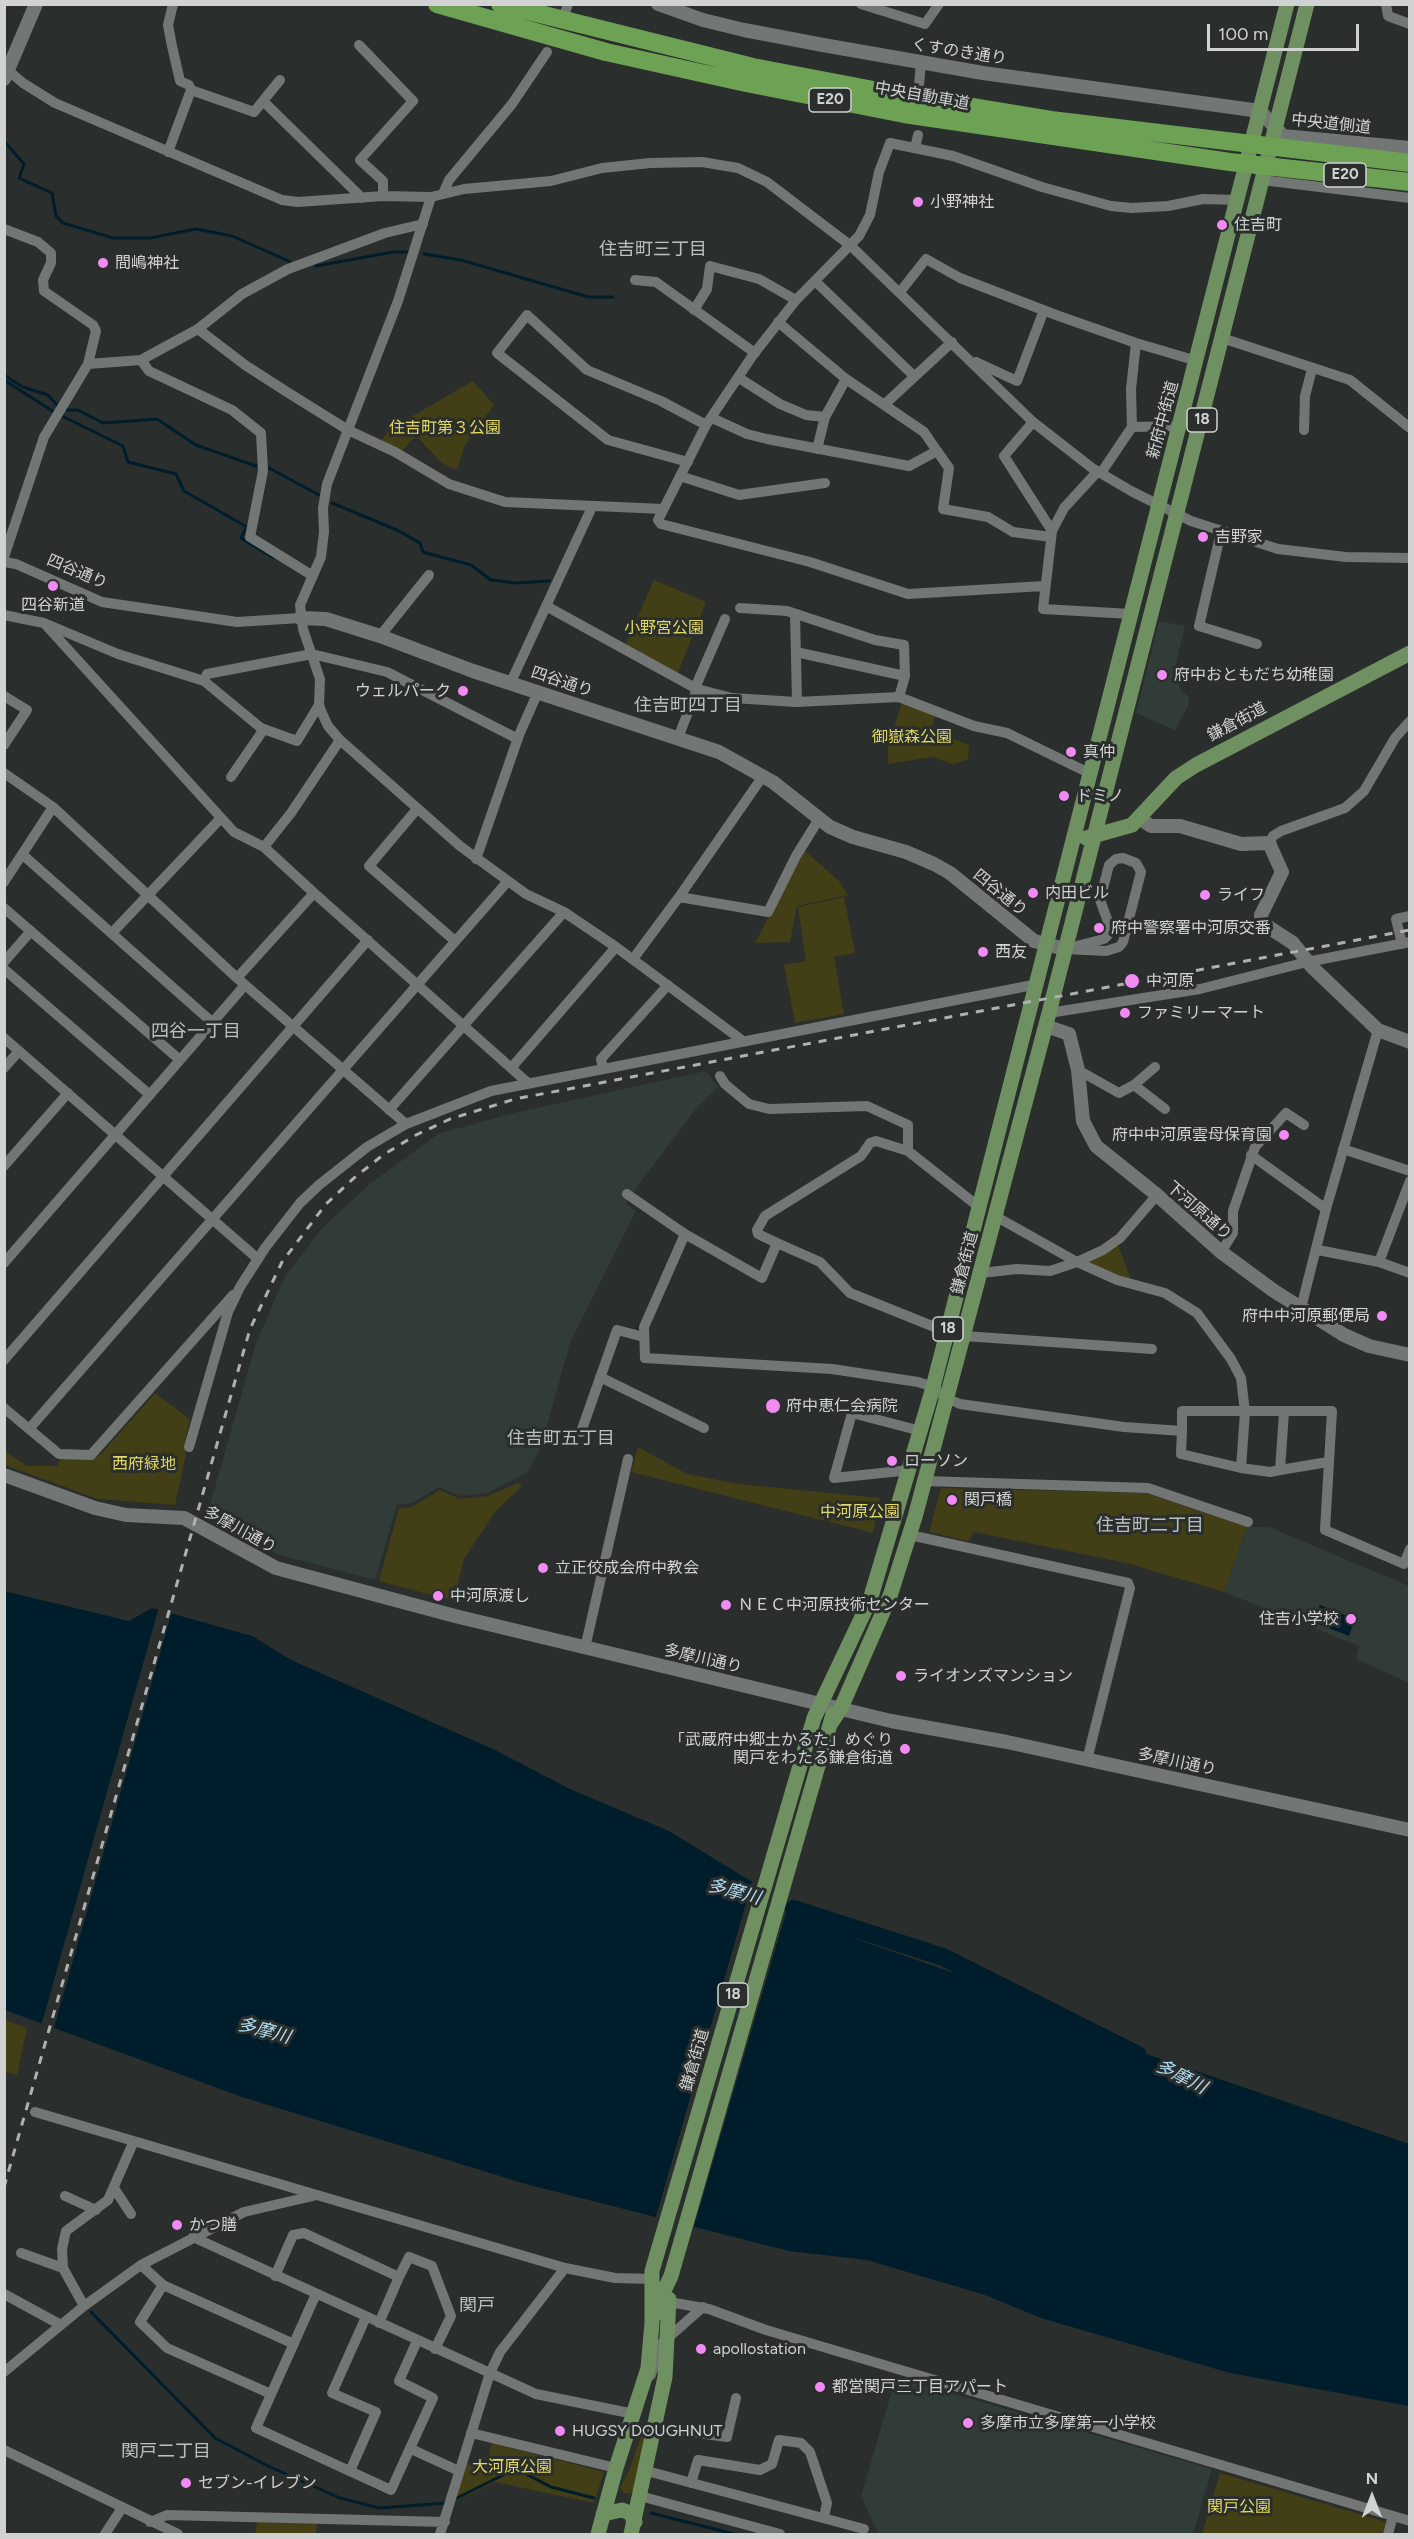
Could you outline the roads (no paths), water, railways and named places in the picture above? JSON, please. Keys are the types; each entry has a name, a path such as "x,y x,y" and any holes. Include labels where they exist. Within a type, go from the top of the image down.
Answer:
{"highway":[{"name":"中央自動車道","path":"437,4 606,52 904,114 1230,162 1410,182"},
{"name":"中央自動車道","path":"500,4 753,67 904,96 1051,120 1410,163"}],"main road":[{"name":"新府中街道","path":"1073,844 1287,4"},
{"name":"18","path":"1094,836 1306,4"},
{"name":"鎌倉街道","path":"598,2535 616,2468 654,2350 662,2295 671,2276 831,1723 832,1706 870,1600 921,1431 1073,844 1126,828 1139,818 1176,778 1196,765 1410,653"},
{"name":"鎌倉街道","path":"648,2368 652,2324 652,2275 814,1718 832,1706 890,1596 910,1535 1048,1019 1094,836"},
{"path":"921,1431 930,1422 935,1421 938,1427"},
{"name":"鎌倉街道","path":"633,2528 647,2471 665,2377 671,2276"},
{"path":"611,2485 623,2500 633,2500 640,2496"},
{"path":"603,2514 622,2510 630,2513 633,2528"}],"street":[{"path":"36,4 6,72 50,100 282,200 298,202 383,196 431,197 464,189 551,181 612,167 687,161 738,168 767,182 851,246 1033,422 1099,472 1176,515 1221,532 1278,549 1346,557 1410,558"},
{"path":"173,4 168,25 171,46 180,81 189,85 191,90 254,112 280,80"},
{"path":"861,4 924,24 939,4"},
{"path":"1386,4 1388,16 1410,24"},
{"name":"くすのき通り","path":"661,5 744,30 921,62 1103,91 1260,111"},
{"path":"359,45 413,100 360,160 383,181 383,196"},
{"path":"443,194 449,180 512,104 547,52"},
{"path":"919,85 921,62"},
{"path":"168,152 191,90"},
{"path":"263,101 362,198"},
{"name":"中央道側道","path":"1260,111 1283,136 1410,148"},
{"path":"915,148 918,135"},
{"path":"1044,586 908,594 810,562 661,524 658,520 709,421 755,353 796,300 851,246 870,215 879,172 890,143 984,165 1042,187 1111,206 1132,208 1168,206 1203,199 1238,200"},
{"path":"1262,180 1410,198"},
{"path":"431,197 398,301 324,496 323,544 314,576 300,604 300,618 320,679 319,705 328,726 340,740 476,859 526,894 564,912 616,947 743,1041"},
{"path":"88,364 141,360 198,329 242,294 288,269 385,233 423,224"},
{"path":"4,230 38,242 51,252 51,263 43,280 44,291 93,325 96,331 88,364 44,437 4,560"},
{"path":"900,291 926,259 960,278 1044,310 1136,343 1197,361"},
{"path":"694,310 706,289 710,266 759,279 796,300"},
{"path":"635,280 656,282 755,353"},
{"path":"815,280 914,376"},
{"path":"968,357 1017,381 1044,310"},
{"path":"688,462 608,440 497,353 527,315 586,370 709,421 747,434 909,466 937,451"},
{"path":"778,322 846,379 924,432 949,468 943,509 988,517 1013,532 1052,534"},
{"path":"198,329 245,365 348,430 395,452 449,484 505,501 663,509"},
{"path":"1222,338 1350,380 1410,428"},
{"path":"885,404 952,342"},
{"path":"1131,614 1043,609 1052,534 1064,508 1099,472 1132,427 1131,389 1136,343"},
{"path":"141,360 149,371 232,410 261,433 263,471 249,537 314,576"},
{"path":"1304,430 1305,396 1312,369"},
{"path":"738,378 797,412 825,417"},
{"path":"818,449 825,417 846,379"},
{"path":"1033,422 1004,456 1052,534"},
{"path":"1132,427 1180,426"},
{"path":"681,476 739,495 825,483"},
{"path":"510,684 592,507"},
{"path":"1221,532 1199,626 1257,644"},
{"name":"四谷通り","path":"4,560 102,602 237,622 300,618 326,619 380,636 510,684 719,752 764,776 819,819 845,835 899,849 942,868 1034,941 1065,949"},
{"path":"380,636 429,575"},
{"path":"546,606 696,688 732,698 797,702 899,697 974,726 1007,733 1091,774"},
{"path":"740,608 795,614 875,640 904,645 905,676 899,697"},
{"path":"795,614 797,702"},
{"path":"4,615 44,623 118,654 204,681 264,729 297,741 319,705"},
{"path":"678,738 725,619"},
{"path":"44,623 234,832 264,847 528,1083"},
{"path":"796,652 905,676"},
{"path":"204,681 207,674 312,654 387,672 518,739"},
{"path":"476,859 518,739 538,692"},
{"path":"4,696 27,710 4,745"},
{"path":"1269,843 1273,836 1281,831 1345,808 1364,791 1395,738 1410,721"},
{"path":"231,777 264,729"},
{"path":"264,847 291,813 340,740"},
{"path":"4,773 53,807 241,982 406,1124"},
{"path":"633,959 764,776"},
{"path":"4,882 53,807"},
{"path":"417,809 369,866 455,941"},
{"path":"112,933 221,818"},
{"path":"1139,818 1151,826 1180,826 1241,844 1269,843"},
{"path":"679,897 768,912 796,856 819,819"},
{"path":"1269,843 1282,872 1261,915 1263,923 1293,943 1307,962 1378,1030 1410,1042"},
{"path":"23,855 213,1023"},
{"path":"1122,858 1136,863 1141,872 1119,947 1106,951 1065,949 1104,939 1110,927 1100,900 1109,865 1116,859 1122,858"},
{"path":"29,1429 508,881"},
{"path":"4,1263 213,1023 241,982 314,893"},
{"path":"4,908 180,1060"},
{"path":"389,1110 564,912"},
{"path":"1048,1019 1200,989 1307,962 1406,943 1396,919 1410,916"},
{"path":"1106,917 1120,924 1129,919"},
{"path":"4,962 31,931"},
{"path":"4,1360 368,940"},
{"path":"512,1067 616,947"},
{"path":"4,969 150,1095"},
{"path":"4,1408 59,1454 92,1455 240,1287 279,1228 319,1185 367,1148 406,1124 460,1101 528,1083 904,1012 942,1001 1038,984"},
{"path":"603,1069 601,1059 668,985"},
{"name":"下河原通り","path":"1048,1019 1069,1034 1078,1070 1080,1110 1091,1139 1221,1252 1302,1308 1344,1335 1369,1346 1410,1355"},
{"path":"1302,1308 1318,1250 1326,1209 1378,1030"},
{"path":"4,1038 258,1259"},
{"path":"4,1068 19,1051"},
{"path":"1078,1070 1119,1093 1134,1085 1155,1067"},
{"path":"720,1076 725,1084 749,1104 769,1109 867,1106 908,1125 908,1151"},
{"path":"1134,1085 1165,1109"},
{"path":"4,1166 68,1094"},
{"path":"1221,1252 1233,1233 1233,1211 1255,1147 1286,1113 1304,1125"},
{"path":"947,1332 850,1293 820,1262 758,1234 757,1230 765,1216 861,1156 870,1143 876,1141 908,1151 979,1207"},
{"path":"1343,1149 1410,1171"},
{"path":"1251,1155 1326,1209"},
{"path":"1379,1262 1410,1181"},
{"path":"627,1194 685,1234 762,1278 777,1242"},
{"path":"981,1273 1017,1269 1050,1271 1077,1262 1103,1250 1120,1238 1157,1195"},
{"path":"995,1216 1077,1262 1117,1280 1166,1293 1197,1313 1231,1359 1241,1378 1245,1412 1241,1468"},
{"path":"685,1234 644,1327 645,1358 832,1369 933,1387 946,1398 960,1404 1060,1419 1182,1431"},
{"path":"1318,1250 1379,1262 1410,1273"},
{"path":"189,1447 220,1337 240,1287"},
{"path":"581,1432 617,1330 644,1337"},
{"path":"964,1336 1152,1349"},
{"path":"600,1377 704,1428"},
{"path":"1328,1462 1269,1472 1181,1454 1182,1411 1332,1412 1325,1530 1404,1564 1410,1549"},
{"path":"1280,1470 1284,1412"},
{"path":"910,1470 834,1478 852,1413 921,1431"},
{"path":"585,1648 628,1459"},
{"name":"多摩川通り","path":"4,1474 95,1508 126,1515 184,1518 260,1561 290,1573 585,1648 899,1723 973,1735 1410,1830"},
{"path":"924,1481 1148,1488 1248,1522"},
{"path":"910,1535 1128,1582 1130,1588 1087,1760"},
{"path":"35,2112 566,2268 615,2278 652,2275"},
{"path":"84,2306 63,2268 62,2249 66,2231 108,2200 134,2142"},
{"path":"114,2188 131,2214"},
{"path":"4,2372 84,2306 141,2265 244,2212 317,2195"},
{"path":"65,2196 96,2210"},
{"path":"275,2276 293,2235 304,2233 399,2277"},
{"path":"193,2237 536,2394 636,2408 661,2344 703,2307"},
{"path":"21,2253 63,2268"},
{"path":"379,2323 409,2257 432,2266 451,2316 435,2349"},
{"path":"141,2265 163,2285 294,2344"},
{"path":"440,2535 490,2373 500,2352 566,2268"},
{"path":"163,2285 140,2322 167,2348 271,2394"},
{"path":"4,2294 62,2325"},
{"path":"316,2294 256,2428 391,2490 433,2398 399,2381 417,2341"},
{"path":"669,2302 703,2307 766,2330 1410,2521"},
{"path":"350,2470 376,2412 332,2393 364,2316"},
{"path":"655,2427 727,2437 736,2398"},
{"path":"471,2433 616,2468"},
{"path":"691,2483 698,2460 760,2470 772,2464 779,2440 801,2443 810,2452 827,2503 824,2517"},
{"path":"411,2449 459,2471"},
{"path":"4,2450 178,2535"},
{"path":"647,2471 864,2529"},
{"path":"640,2496 780,2535"},
{"path":"105,2535 122,2508"},
{"path":"150,2522 167,2515 445,2522"},
{"path":"1388,2535 1393,2516"}],"water":[{"path":"4,1591 129,1621 152,1608 252,1636 291,1660 493,1749 570,1789 669,1831 744,1877 859,1940 960,1975 1062,2025 1409,2144 1409,2406 1230,2373 1041,2318 985,2295 867,2260 789,2251 526,2184 242,2097 5,2010"},
{"path":"1320,1605 1355,1619 1349,1636 1314,1622"}],"waterway":[{"path":"4,141 24,164 19,178 52,193 56,216 63,223 113,238 150,238 196,229 232,236 291,262"},
{"path":"316,266 393,252 408,252"},
{"path":"424,254 461,260 588,297 613,297"},
{"path":"4,375 23,387 48,395 57,405"},
{"path":"4,380 54,412"},
{"path":"66,410 78,410 103,423 157,419 196,445 256,466"},
{"path":"62,416 123,446 128,462 176,474 184,491 247,527 241,538 274,558"},
{"path":"269,468 319,495"},
{"path":"332,503 397,530 420,543 423,552 471,565 491,580 516,583 549,581"},
{"name":"多摩川","path":"794,1909 943,1957 1138,2055"},
{"path":"91,2312 215,2438 268,2466 340,2498 379,2508 447,2503"},
{"path":"453,2500 509,2472 524,2473 551,2487 594,2498"},
{"path":"651,2513 734,2534"}],"railway":[{"path":"4,2187 250,1329 282,1262 326,1204 354,1178 383,1155 416,1135 450,1119 515,1099 1410,930"}],"place":[{"name":"小野神社","path":"918,202"},
{"name":"住吉町","path":"1222,225"},
{"name":"間嶋神社","path":"103,263"},
{"name":"吉野家","path":"1203,537"},
{"name":"四谷新道","path":"53,586"},
{"name":"府中おともだち幼稚園","path":"1162,675"},
{"name":"ウェルパーク","path":"463,691"},
{"name":"真仲","path":"1071,752"},
{"name":"ドミノ","path":"1064,796"},
{"name":"内田ビル","path":"1033,893"},
{"name":"ライフ","path":"1205,895"},
{"name":"府中警察署中河原交番","path":"1099,928"},
{"name":"西友","path":"983,952"},
{"name":"中河原","path":"1132,981"},
{"name":"ファミリーマート","path":"1125,1013"},
{"name":"府中中河原雲母保育園","path":"1284,1135"},
{"name":"府中中河原郵便局","path":"1382,1316"},
{"name":"府中恵仁会病院","path":"773,1406"},
{"name":"ローソン","path":"892,1461"},
{"name":"関戸橋","path":"952,1500"},
{"name":"立正佼成会府中教会","path":"543,1568"},
{"name":"中河原渡し","path":"438,1596"},
{"name":"ＮＥＣ中河原技術センター","path":"726,1605"},
{"name":"住吉小学校","path":"1351,1619"},
{"name":"ライオンズマンション","path":"901,1676"},
{"name":"「武蔵府中郷土かるた」めぐり 関戸をわたる鎌倉街道","path":"905,1749"},
{"name":"かつ膳","path":"177,2225"},
{"name":"apollostation","path":"701,2349"},
{"name":"都営関戸三丁目アパート","path":"820,2387"},
{"name":"多摩市立多摩第一小学校","path":"968,2423"},
{"name":"HUGSY DOUGHNUT","path":"560,2431"},
{"name":"セブン-イレブン","path":"186,2483"}],"district":[{"name":"住吉町三丁目","path":"653,250"},
{"name":"住吉町四丁目","path":"688,706"},
{"name":"四谷一丁目","path":"196,1032"},
{"name":"住吉町五丁目","path":"561,1439"},
{"name":"住吉町二丁目","path":"1150,1526"},
{"name":"関戸","path":"477,2306"},
{"name":"関戸二丁目","path":"166,2452"}],"park label":[{"name":"住吉町第３公園","path":"445,428"},
{"name":"小野宮公園","path":"664,628"},
{"name":"御嶽森公園","path":"912,737"},
{"name":"西府緑地","path":"144,1464"},
{"name":"中河原公園","path":"860,1512"},
{"name":"大河原公園","path":"512,2467"},
{"name":"関戸公園","path":"1239,2507"}]}
